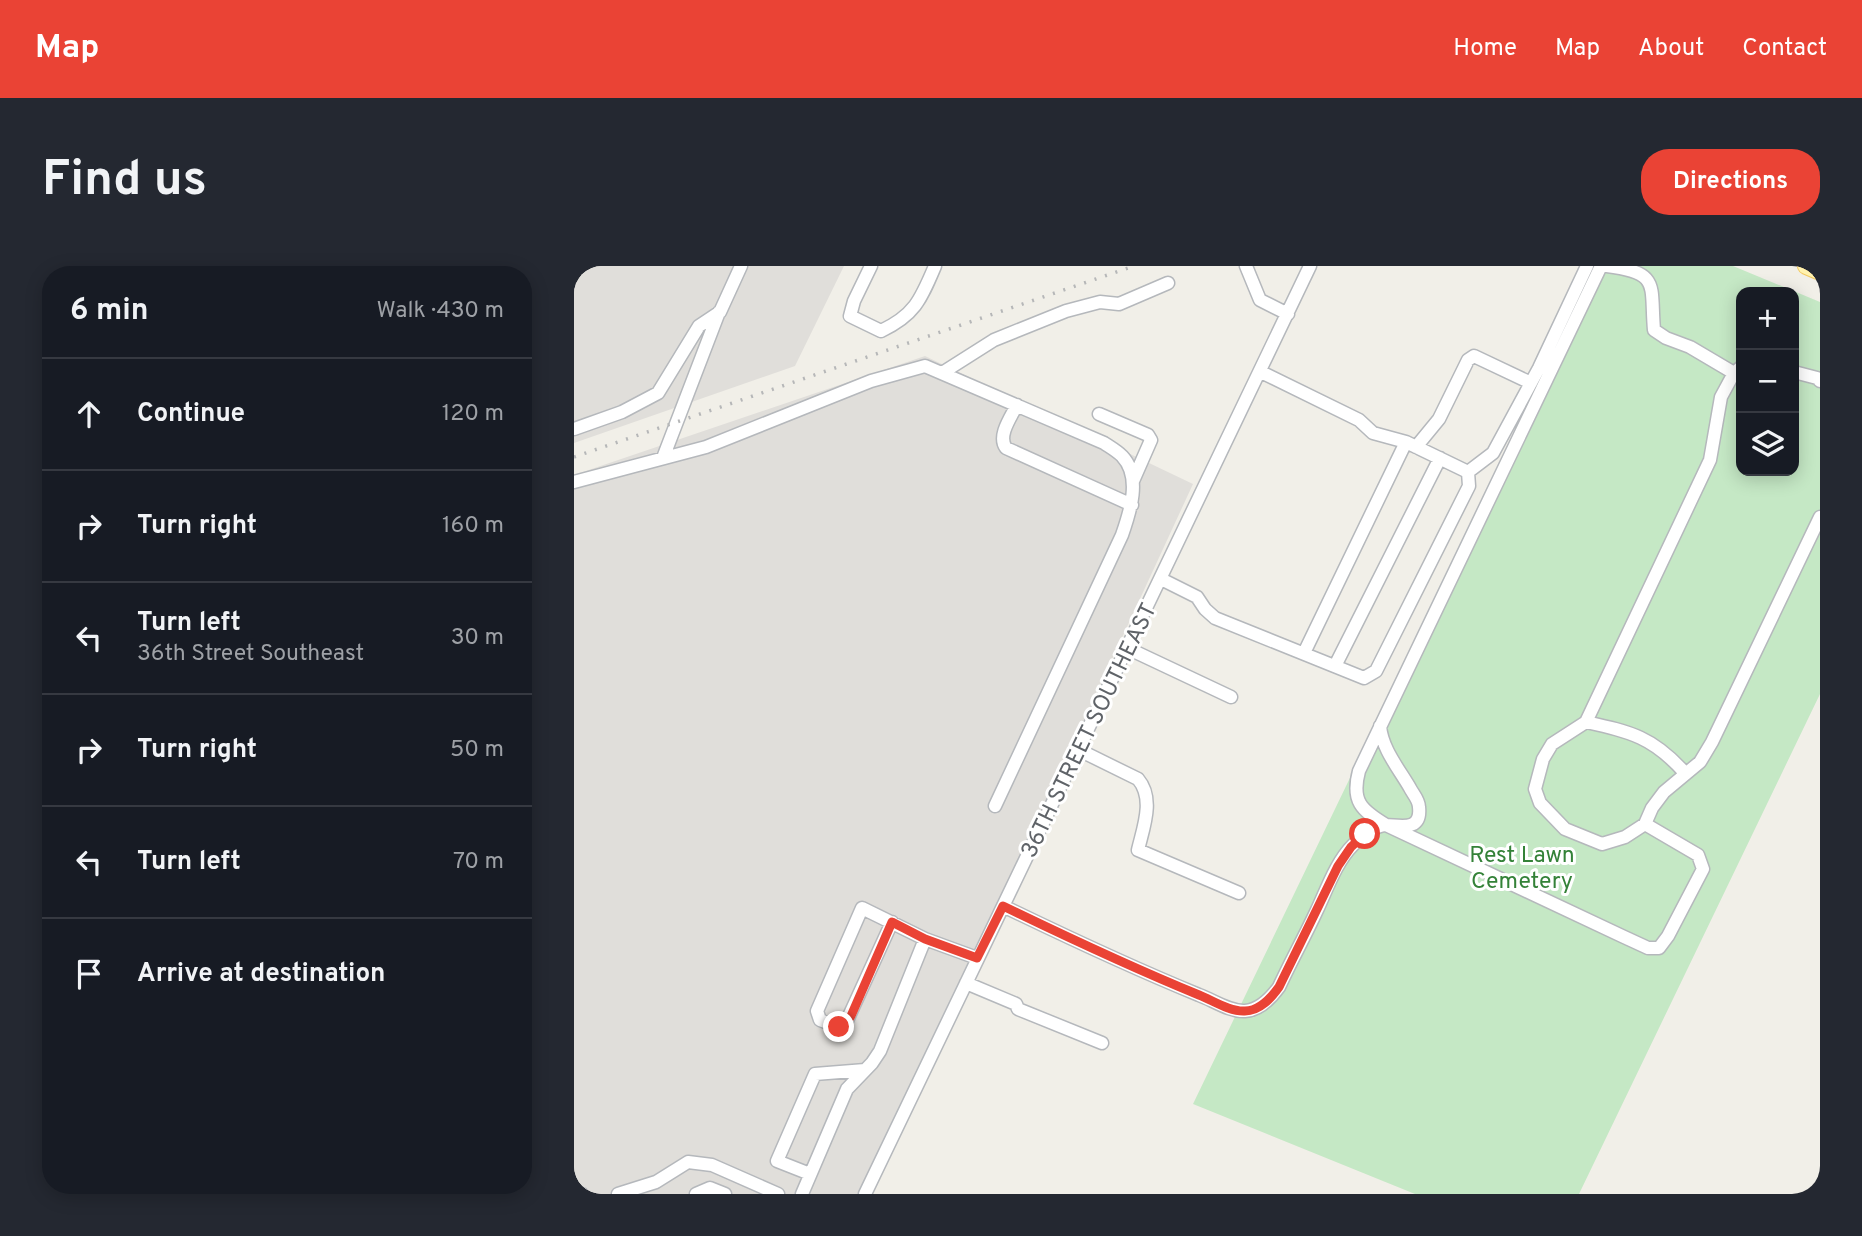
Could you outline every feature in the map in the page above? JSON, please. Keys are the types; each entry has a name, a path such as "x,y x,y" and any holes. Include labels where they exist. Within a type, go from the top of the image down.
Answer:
{"main road":[{"path":"1806,266 1820,272"}],"street":[{"path":"663,458 720,312 741,266"},
{"path":"871,266 850,316 881,331 898,323 919,303 935,266"},
{"path":"1246,266 1260,300 1288,314"},
{"name":"36TH STREET SOUTHEAST","path":"866,1194 1310,266"},
{"path":"1468,472 1493,453 1531,383 1587,266"},
{"path":"1601,266 1380,726 1355,784 1359,803 1366,813 1386,825 1648,948 1659,948 1703,869 1698,855 1645,824"},
{"path":"1607,266 1630,269 1642,274 1652,288 1654,330 1736,369"},
{"path":"942,373 994,340 1066,311 1100,302 1119,303 1168,284"},
{"path":"574,429 622,412 658,393 699,326 720,312"},
{"path":"1304,653 1411,444 1433,428 1468,360 1474,356 1531,383"},
{"path":"574,482 706,447 871,381 925,366 1104,443 1124,457 1133,481"},
{"path":"1261,372 1359,420 1373,433 1411,444 1468,472"},
{"path":"1736,373 1721,397 1710,460 1586,722 1552,744 1543,759 1535,789 1540,803 1565,829 1602,844 1626,837 1645,824 1652,808 1664,792 1700,762 1820,517"},
{"path":"1799,373 1819,377"},
{"path":"1017,405 1003,436 1006,448 1132,505"},
{"path":"995,806 1122,536 1132,505 1133,481 1151,440 1148,435 1099,414"},
{"path":"1335,666 1440,458"},
{"path":"1161,579 1197,597 1215,618 1364,678 1376,671 1469,486 1468,472"},
{"path":"1127,648 1231,697"},
{"path":"1586,722 1637,735 1657,746 1685,773"},
{"path":"1003,906 1234,1009 1245,1011 1257,1008 1270,999 1279,987 1338,866 1351,847 1365,834 1386,825 1401,828 1415,821 1420,808 1385,746 1380,726"},
{"path":"1079,750 1138,779 1144,786 1147,812 1138,850 1240,893"},
{"path":"892,922 845,1025 839,1027 820,1020 817,1011 862,908 892,922 925,939 977,958"},
{"path":"802,1194 847,1089 880,1051 925,939"},
{"path":"966,983 1016,1004 1018,1009 1102,1043"},
{"path":"810,1174 777,1161 815,1074 865,1070"},
{"path":"618,1194 656,1182 688,1162 712,1165 777,1194"},
{"path":"696,1194 710,1188 725,1194"},
{"path":"574,1192 582,1194"}],"shaded area":[{"path":"574,266 844,266 795,366 574,443"},
{"path":"925,356 1193,484 865,1194 574,1194 574,475"}],"green space":[{"name":"Rest Lawn Cemetery","path":"1608,266 1733,266 1784,287 1736,287 1736,476 1799,476 1799,293 1820,302 1820,694 1579,1194 1415,1194 1193,1104 1361,755"}],"railway":[{"path":"574,457 1134,266"}],"route":[{"path":"839,1027 845,1025 851,1016 892,922 925,939 977,958 1003,906 1234,1009 1245,1011 1257,1008 1270,999 1279,987 1338,866 1351,847 1365,834"}]}
